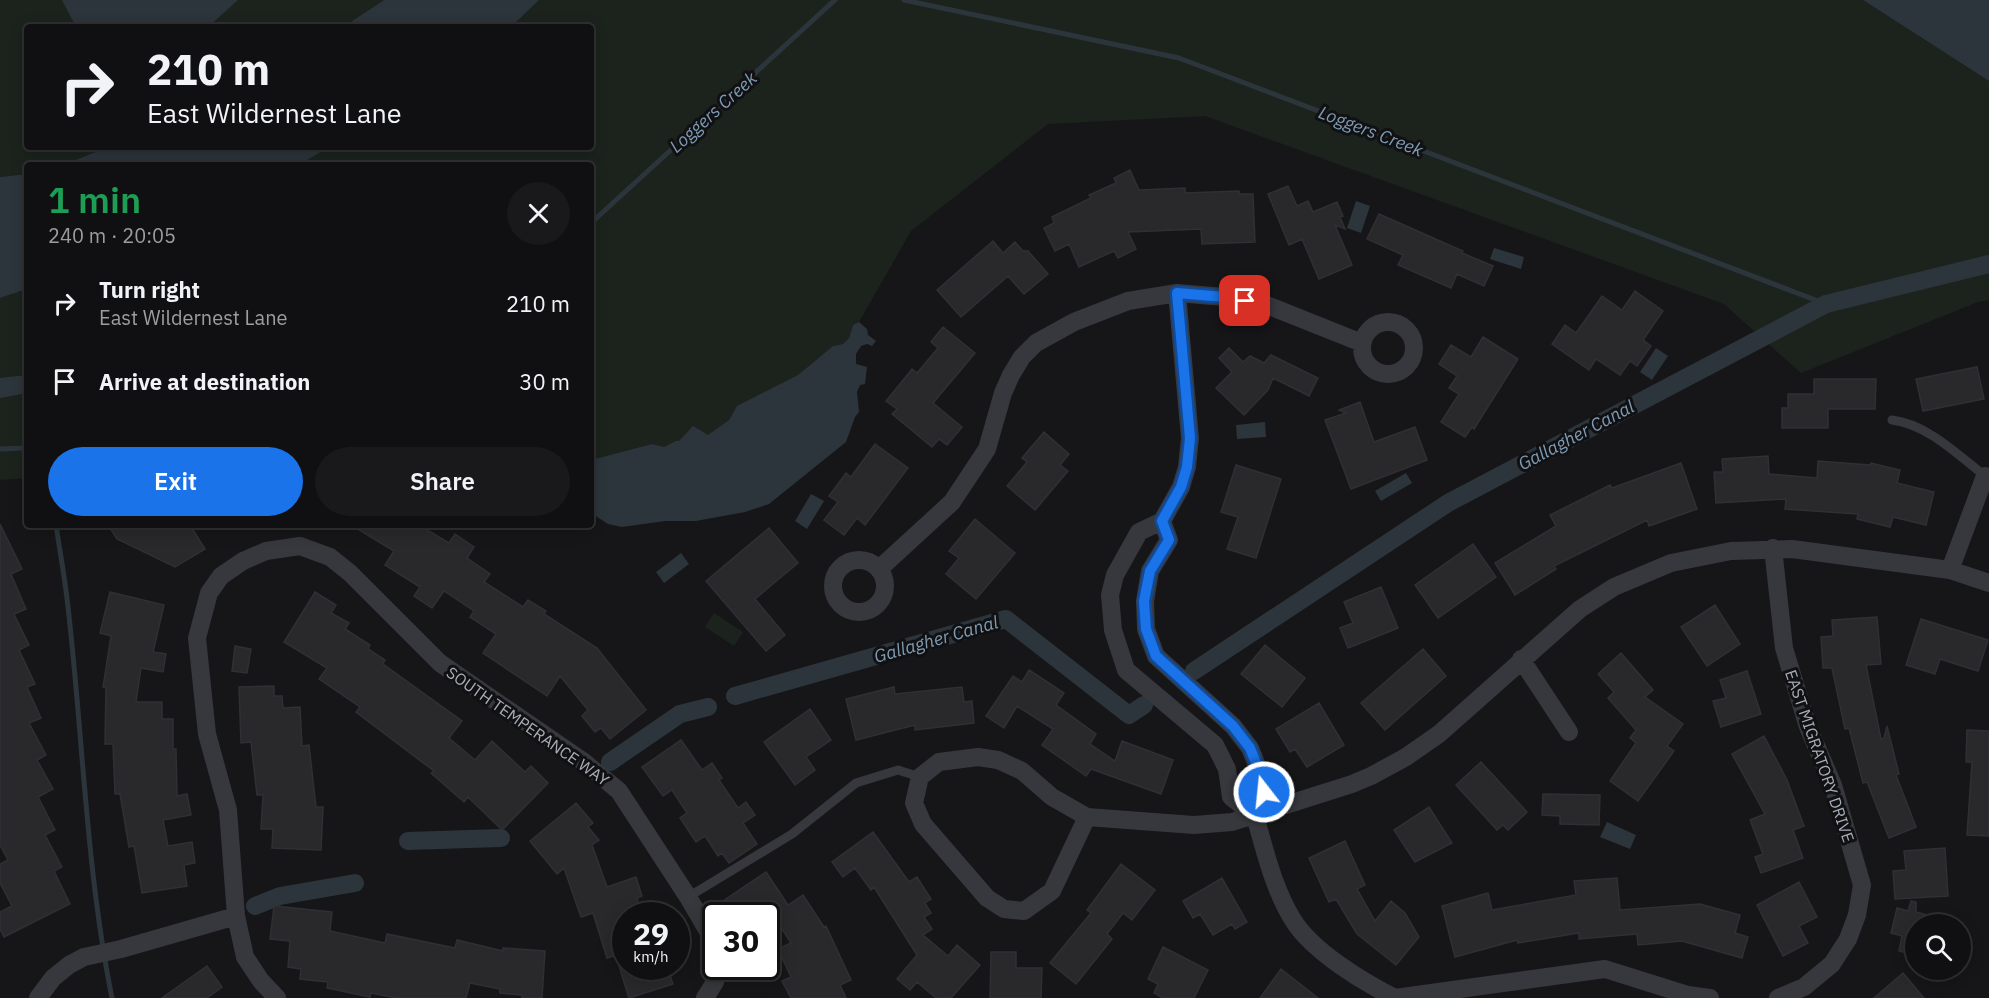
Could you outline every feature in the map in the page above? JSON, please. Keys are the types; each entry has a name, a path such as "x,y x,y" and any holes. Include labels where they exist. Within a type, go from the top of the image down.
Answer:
{"street":[{"path":"1177,293 1190,438 1187,467 1181,487 1162,521 1139,532 1115,575 1110,596 1113,630 1126,670 1215,745 1227,769 1231,797 1256,816 1282,898 1294,922 1315,945 1364,982 1395,998 1605,969 1688,995 1710,998"},
{"path":"879,569 952,502 987,449 1003,393 1022,357 1036,343 1074,322 1128,301 1177,293 1224,297 1267,305 1362,343"},
{"path":"1950,570 1985,476"},
{"path":"1162,521 1169,540 1150,571 1144,601 1146,629 1156,656 1233,726 1250,748 1266,788 1256,816"},
{"name":"SOUTH TEMPERANCE WAY","path":"236,916 228,810 207,734 197,638 209,593 221,576 243,561 266,550 300,546 330,557 350,573 440,663 584,762 619,791 702,921"},
{"path":"1087,817 1052,891 1024,911 1004,909 987,898 923,824 914,803 920,777 939,762 978,757 998,760 1022,771 1052,797 1087,817 1194,825 1232,822 1256,816 1371,776 1406,758 1439,734 1580,609 1614,587 1652,570 1711,554 1773,548 1950,570 1989,583"},
{"name":"EAST MIGRATORY DRIVE","path":"1773,548 1784,648 1808,727 1833,785 1862,885 1857,915 1848,939 1832,963 1804,987 1778,998"},
{"path":"1521,659 1569,732"},
{"path":"38,998 53,978 84,957 121,949 236,916 245,957 261,981 277,998"}],"lane":[{"path":"1892,420 1903,422 1932,437 1985,476"},
{"path":"688,897 792,834 856,783 898,770 920,777"}],"shaded area":[{"path":"0,0 384,0 348,24 24,24 24,150 100,150 70,162 24,162 24,174 0,177"},
{"path":"62,0 238,0 211,24 74,24"},
{"path":"384,0 539,0 514,24 348,24"},
{"path":"539,0 1863,0 1989,81 1989,300 1978,302 1801,373 1724,304 1205,116 1048,124 911,231 859,322 853,325 849,338 843,344 833,346 798,375 735,410 729,420 708,436 679,441 664,447 652,444 594,459 594,162 304,162 324,150 594,150 594,24 514,24"},
{"path":"1863,0 1989,0 1989,81"},
{"path":"100,150 324,150 304,162 70,162"},
{"path":"24,174 24,290 0,298 0,177"},
{"path":"1356,201 1370,206 1361,233 1347,228"},
{"path":"1494,248 1524,257 1521,269 1490,259"},
{"path":"24,290 24,478 0,480 0,298"},
{"path":"859,322 867,329 868,335 876,341 872,346 867,344 861,346 856,354 856,364 867,367 865,384 860,385 857,392 859,412 846,442 769,504 745,512 696,521 665,521 622,527 608,524 594,515 594,459 652,444 664,447 679,441 693,426 708,435 729,420 737,406 798,375 833,346 843,344 849,338 853,325"},
{"path":"1656,348 1668,356 1652,380 1640,372"},
{"path":"24,375 24,394 0,398 0,378"},
{"path":"1265,422 1266,437 1237,439 1236,425"},
{"path":"1406,473 1412,483 1381,501 1375,491"},
{"path":"811,494 824,501 807,529 795,521"},
{"path":"681,553 689,564 664,583 656,572"},
{"path":"714,613 743,632 734,646 705,627"},
{"path":"1607,822 1636,835 1630,849 1600,837"}],"building":[{"path":"1130,170 1139,190 1185,188 1185,193 1239,191 1239,194 1253,194 1255,242 1202,244 1201,229 1128,232 1136,249 1118,258 1114,251 1079,267 1069,244 1055,251 1044,228 1054,223 1052,217 1091,198 1089,195 1116,183 1114,178"},
{"path":"1288,186 1297,206 1308,201 1313,212 1337,202 1345,229 1335,225 1352,265 1319,279 1302,239 1289,245 1268,194"},
{"path":"1379,214 1493,266 1484,286 1457,274 1451,288 1398,265 1403,255 1367,239"},
{"path":"993,241 1003,253 1015,242 1023,251 1028,251 1048,274 1024,294 1008,276 961,317 937,290"},
{"path":"1635,291 1663,311 1643,340 1651,346 1637,366 1630,361 1620,375 1596,359 1589,370 1552,344 1565,325 1576,333 1602,296 1622,310"},
{"path":"943,327 975,353 933,403 962,427 947,445 939,439 932,447 892,414 897,409 886,401 912,369 917,373 938,348 931,342"},
{"path":"1483,337 1518,359 1474,429 1472,427 1465,437 1441,422 1459,394 1449,388 1457,376 1439,364 1451,345 1471,357"},
{"path":"1229,348 1243,362 1250,356 1264,363 1271,355 1318,378 1309,396 1273,378 1268,390 1244,415 1216,388 1232,372 1219,358"},
{"path":"1977,367 1984,399 1923,411 1916,379"},
{"path":"1814,379 1876,379 1875,409 1828,409 1828,428 1782,428 1782,408 1788,408 1788,394 1814,394"},
{"path":"1360,402 1374,442 1415,427 1427,460 1351,489 1325,420 1346,413 1339,410"},
{"path":"1044,432 1069,454 1060,465 1068,471 1035,510 1007,486 1027,462 1022,458"},
{"path":"875,444 908,468 865,525 857,518 844,535 824,520 838,502 829,496 846,473 851,477"},
{"path":"1768,456 1769,474 1817,478 1818,461 1870,465 1871,463 1900,470 1897,483 1934,492 1926,525 1893,517 1890,527 1857,519 1858,514 1785,509 1786,499 1716,503 1714,472 1723,472 1722,459"},
{"path":"1681,463 1697,509 1649,526 1647,520 1554,566 1556,569 1515,595 1495,563 1556,526 1550,515 1610,485 1612,488"},
{"path":"1236,465 1281,479 1256,558 1227,549 1238,517 1221,512"},
{"path":"975,519 1015,553 976,599 946,574 959,558 949,551"},
{"path":"0,524 22,569 11,574 26,609 14,614 29,645 19,650 35,684 27,687 41,718 29,723 46,755 37,760 53,789 38,797 55,830 45,835 62,867 54,871 70,904 4,937 0,929 0,912 12,906 0,883 0,864 8,860 0,845"},
{"path":"110,528 192,528 205,549 175,567 117,539"},
{"path":"356,528 424,528 449,543 455,534 474,547 467,558 490,574 484,582 523,607 528,600 546,611 544,614 597,648 646,710 610,739 601,728 595,732 582,716 588,710 560,676 547,696 483,653 496,634 470,617 474,611 444,591 432,608 414,596 420,587 385,565 394,551"},
{"path":"769,528 798,563 755,599 785,635 766,651 706,581"},
{"path":"1473,544 1496,577 1438,618 1415,585"},
{"path":"1381,587 1398,628 1348,648 1340,628 1353,623 1344,602"},
{"path":"110,592 164,605 153,652 166,654 163,672 141,668 136,702 162,702 162,719 173,719 177,796 187,794 191,815 163,820 168,846 192,842 195,863 184,865 187,886 142,893 134,846 129,847 120,794 115,794 113,744 105,744 106,687 103,687 111,636 100,633"},
{"path":"315,592 336,605 331,613 349,623 345,629 370,645 368,649 385,660 383,664 462,721 449,738 475,760 492,741 525,772 531,766 548,783 502,830 468,797 464,802 431,773 434,771 356,712 360,707 319,679 327,668 284,642"},
{"path":"1715,605 1740,644 1707,666 1681,627"},
{"path":"1877,617 1881,664 1866,665 1881,739 1884,738 1887,726 1899,774 1896,775 1916,827 1889,838 1867,782 1863,783 1849,728 1845,729 1832,668 1823,668 1821,637 1833,636 1832,620"},
{"path":"1921,619 1988,640 1978,671 1940,659 1935,674 1906,665"},
{"path":"1265,645 1305,678 1282,707 1241,674"},
{"path":"235,646 251,649 247,673 232,671"},
{"path":"1423,649 1446,676 1385,730 1361,703"},
{"path":"1621,653 1653,690 1645,697 1683,724 1667,746 1674,751 1638,801 1610,781 1636,743 1630,738 1636,730 1608,698 1614,692 1598,674"},
{"path":"1029,670 1064,693 1056,705 1096,734 1090,744 1115,761 1122,741 1173,760 1161,794 1091,769 1086,776 1042,745 1053,729 1017,706 1004,728 986,716 1013,676 1022,682"},
{"path":"1747,671 1761,714 1721,727 1713,701 1726,698 1720,680"},
{"path":"274,686 274,696 282,696 283,708 300,707 302,746 309,745 316,807 323,807 321,850 272,848 273,829 261,829 263,795 257,795 251,742 241,743 239,687"},
{"path":"894,687 895,694 962,687 964,702 972,701 974,723 915,730 915,725 856,740 846,699"},
{"path":"1319,703 1344,745 1307,767 1295,749 1290,752 1276,729"},
{"path":"810,709 831,740 806,757 815,770 795,785 764,742"},
{"path":"1967,730 1989,731 1989,836 1967,835 1972,762 1966,762"},
{"path":"1764,736 1787,780 1804,826 1793,830 1803,858 1761,873 1755,857 1763,854 1750,820 1765,814 1732,754"},
{"path":"681,740 702,770 712,763 722,778 719,780 738,808 746,802 755,815 743,823 757,844 729,863 722,853 718,856 705,836 696,842 680,818 687,813 672,790 663,796 642,767"},
{"path":"1481,762 1527,812 1508,830 1503,825 1497,830 1456,785"},
{"path":"1543,794 1600,795 1599,825 1560,824 1560,816 1542,815"},
{"path":"576,803 593,823 588,827 599,840 592,845 607,887 636,877 642,896 637,898 638,902 612,902 612,956 607,958 593,913 581,917 564,868 557,874 530,841"},
{"path":"1429,807 1452,843 1415,862 1394,830"},
{"path":"873,832 909,882 917,877 931,899 925,903 931,913 924,917 932,929 923,935 948,956 957,945 980,965 951,998 936,998 917,982 910,990 897,979 917,955 874,887 871,890 855,868 843,877 832,862"},
{"path":"1345,841 1365,885 1357,889 1375,921 1391,901 1405,913 1419,937 1396,965 1357,934 1336,899 1329,902 1309,858"},
{"path":"1945,848 1948,896 1895,899 1893,871 1906,870 1904,851"},
{"path":"1121,864 1155,890 1132,920 1123,913 1107,934 1112,939 1076,984 1050,963 1091,913 1087,910"},
{"path":"766,872 788,905 803,895 824,927 826,926 851,980 840,985 846,998 791,998 782,981 791,977 780,953 780,948 791,943 780,926 780,902 723,901"},
{"path":"1222,878 1247,922 1235,929 1232,924 1213,935 1200,914 1193,918 1183,901"},
{"path":"1617,878 1620,910 1700,904 1740,915 1735,933 1748,937 1742,958 1682,941 1638,945 1637,934 1579,939 1579,933 1518,943 1517,940 1455,957 1442,906 1488,893 1492,910 1576,895 1574,881"},
{"path":"1799,882 1817,917 1799,926 1808,943 1783,956 1757,905"},
{"path":"1911,901 1916,902 1916,912 1923,914 1905,914 1905,952 1899,951 1902,936 1891,933 1897,908 1908,911"},
{"path":"274,906 332,912 330,931 385,943 387,934 455,948 457,940 503,951 503,948 545,951 542,998 522,998 522,995 500,993 500,989 470,983 466,998 396,998 371,993 370,997 327,988 328,982 300,979 301,969 288,967 290,941 270,939"},
{"path":"1163,947 1208,970 1194,998 1163,998 1154,993 1158,984 1148,979"},
{"path":"991,952 1016,952 1016,968 1042,968 1041,998 990,998"},
{"path":"207,966 222,987 207,998 162,998"},
{"path":"1281,969 1318,998 1260,998"},
{"path":"1903,973 1905,980 1909,980 1924,998 1874,998"},
{"path":"623,980 672,980 673,984 629,998"}],"waterway":[{"name":"Loggers Creek","path":"594,220 835,0"},
{"name":"Loggers Creek","path":"904,0 1179,58 1826,304"},
{"name":"Gallagher Canal","path":"1194,671 1448,503 1826,304 1989,264"},
{"name":"Loggers Creek","path":"0,449 24,448"},
{"path":"56,528 68,607 96,901 112,998"},
{"name":"Gallagher Canal","path":"735,696 1006,619 1129,715 1144,705"},
{"name":"Gallagher Canal","path":"610,762 680,714 708,707"},
{"name":"Gallagher Canal","path":"408,841 501,838"},
{"name":"Gallagher Canal","path":"255,906 280,896 355,883"}],"route":[{"path":"1245,301 1177,293 1190,438 1187,467 1181,487 1162,521 1169,540 1150,571 1144,601 1146,629 1156,656 1233,726 1250,748 1266,788 1264,792"}]}
